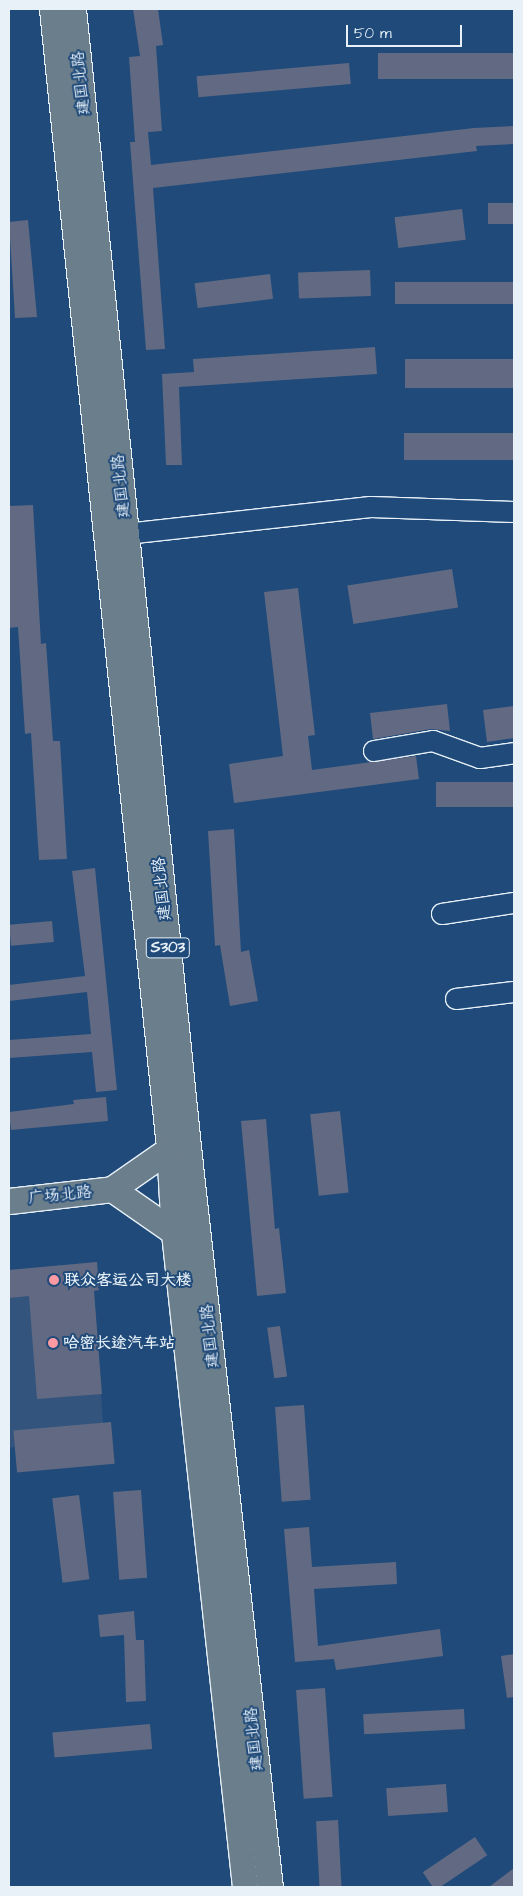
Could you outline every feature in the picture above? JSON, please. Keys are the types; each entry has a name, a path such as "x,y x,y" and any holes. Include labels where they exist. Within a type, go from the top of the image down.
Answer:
{"main road":[{"name":"建国北路","path":"52,9 178,1142 200,1250 270,1887"},
{"name":"建国北路","path":"73,9 126,534 178,1142 174,1233 245,1887"},
{"path":"178,1142 112,1189 200,1250"},
{"name":"广场北路","path":"9,1201 112,1189"}],"street":[{"path":"126,534 371,507 514,512"},
{"path":"374,752 433,741 480,758 514,753"},
{"path":"442,914 514,903"},
{"path":"456,999 514,992"}],"shaded area":[{"name":"哈密长途汽车站","path":"97,1262 99,1290 94,1291 103,1423 14,1432 15,1447 9,1448 9,1270"}],"building":[{"path":"133,9 158,9 163,45 156,46 162,131 148,132 151,165 474,128 514,126 514,144 476,146 477,151 153,188 165,349 146,350 130,142 135,142 129,57 140,56"},
{"path":"378,53 514,53 514,79 378,79"},
{"path":"349,63 351,84 198,97 197,76"},
{"path":"488,203 514,203 514,224 488,224"},
{"path":"462,209 466,240 398,248 395,217"},
{"path":"28,220 37,317 15,318 9,222"},
{"path":"370,270 371,296 299,298 298,273"},
{"path":"270,274 273,299 198,308 195,283"},
{"path":"395,282 514,282 514,304 395,304"},
{"path":"375,347 377,374 179,387 182,465 166,465 162,374 194,372 193,359"},
{"path":"405,359 514,359 514,388 405,388"},
{"path":"404,433 514,433 514,460 404,460"},
{"path":"33,505 41,644 46,643 53,741 60,741 67,859 39,860 31,733 25,734 18,627 9,628 9,506"},
{"path":"452,569 458,608 353,624 347,586"},
{"path":"298,588 315,735 308,736 312,770 416,756 419,779 234,803 229,764 283,756 264,592"},
{"path":"447,704 450,731 431,729 373,739 370,713"},
{"path":"514,706 514,738 487,742 483,710"},
{"path":"436,782 514,782 514,807 436,807"},
{"path":"234,829 241,952 249,950 258,1001 230,1006 220,945 215,946 208,831"},
{"path":"95,868 117,1090 96,1092 92,1052 9,1058 9,1040 91,1034 87,992 9,1001 9,985 85,976 72,871"},
{"path":"52,921 54,942 11,946 9,925"},
{"path":"106,1097 108,1121 11,1130 9,1112 74,1104 73,1100"},
{"path":"340,1111 349,1193 319,1196 310,1114"},
{"path":"266,1119 275,1229 279,1228 286,1293 257,1296 241,1121"},
{"name":"哈密长途汽车站","path":"97,1262 99,1290 94,1291 102,1394 37,1399 29,1296 9,1298 9,1270"},
{"path":"280,1326 287,1377 274,1378 267,1328"},
{"path":"304,1405 311,1500 282,1502 275,1407"},
{"path":"111,1422 115,1464 17,1472 13,1431"},
{"path":"141,1490 147,1578 119,1580 113,1492"},
{"path":"79,1495 89,1579 63,1583 52,1498"},
{"path":"309,1527 312,1567 396,1562 397,1584 314,1589 318,1646 440,1629 443,1656 336,1670 334,1659 295,1662 284,1529"},
{"path":"134,1611 136,1640 144,1640 146,1701 126,1702 124,1635 100,1637 98,1615"},
{"path":"514,1654 514,1697 507,1698 501,1656"},
{"path":"325,1688 333,1797 304,1799 296,1690"},
{"path":"464,1709 465,1729 364,1734 363,1714"},
{"path":"150,1724 152,1749 55,1757 52,1733"},
{"path":"446,1784 448,1812 388,1816 386,1788"},
{"path":"338,1820 342,1887 319,1887 316,1821"},
{"path":"475,1837 487,1855 440,1887 433,1887 423,1872"},
{"path":"514,1868 514,1887 489,1887"}],"place":[{"name":"联众客运公司大楼","path":"54,1280"},
{"name":"哈密长途汽车站","path":"53,1343"}]}
